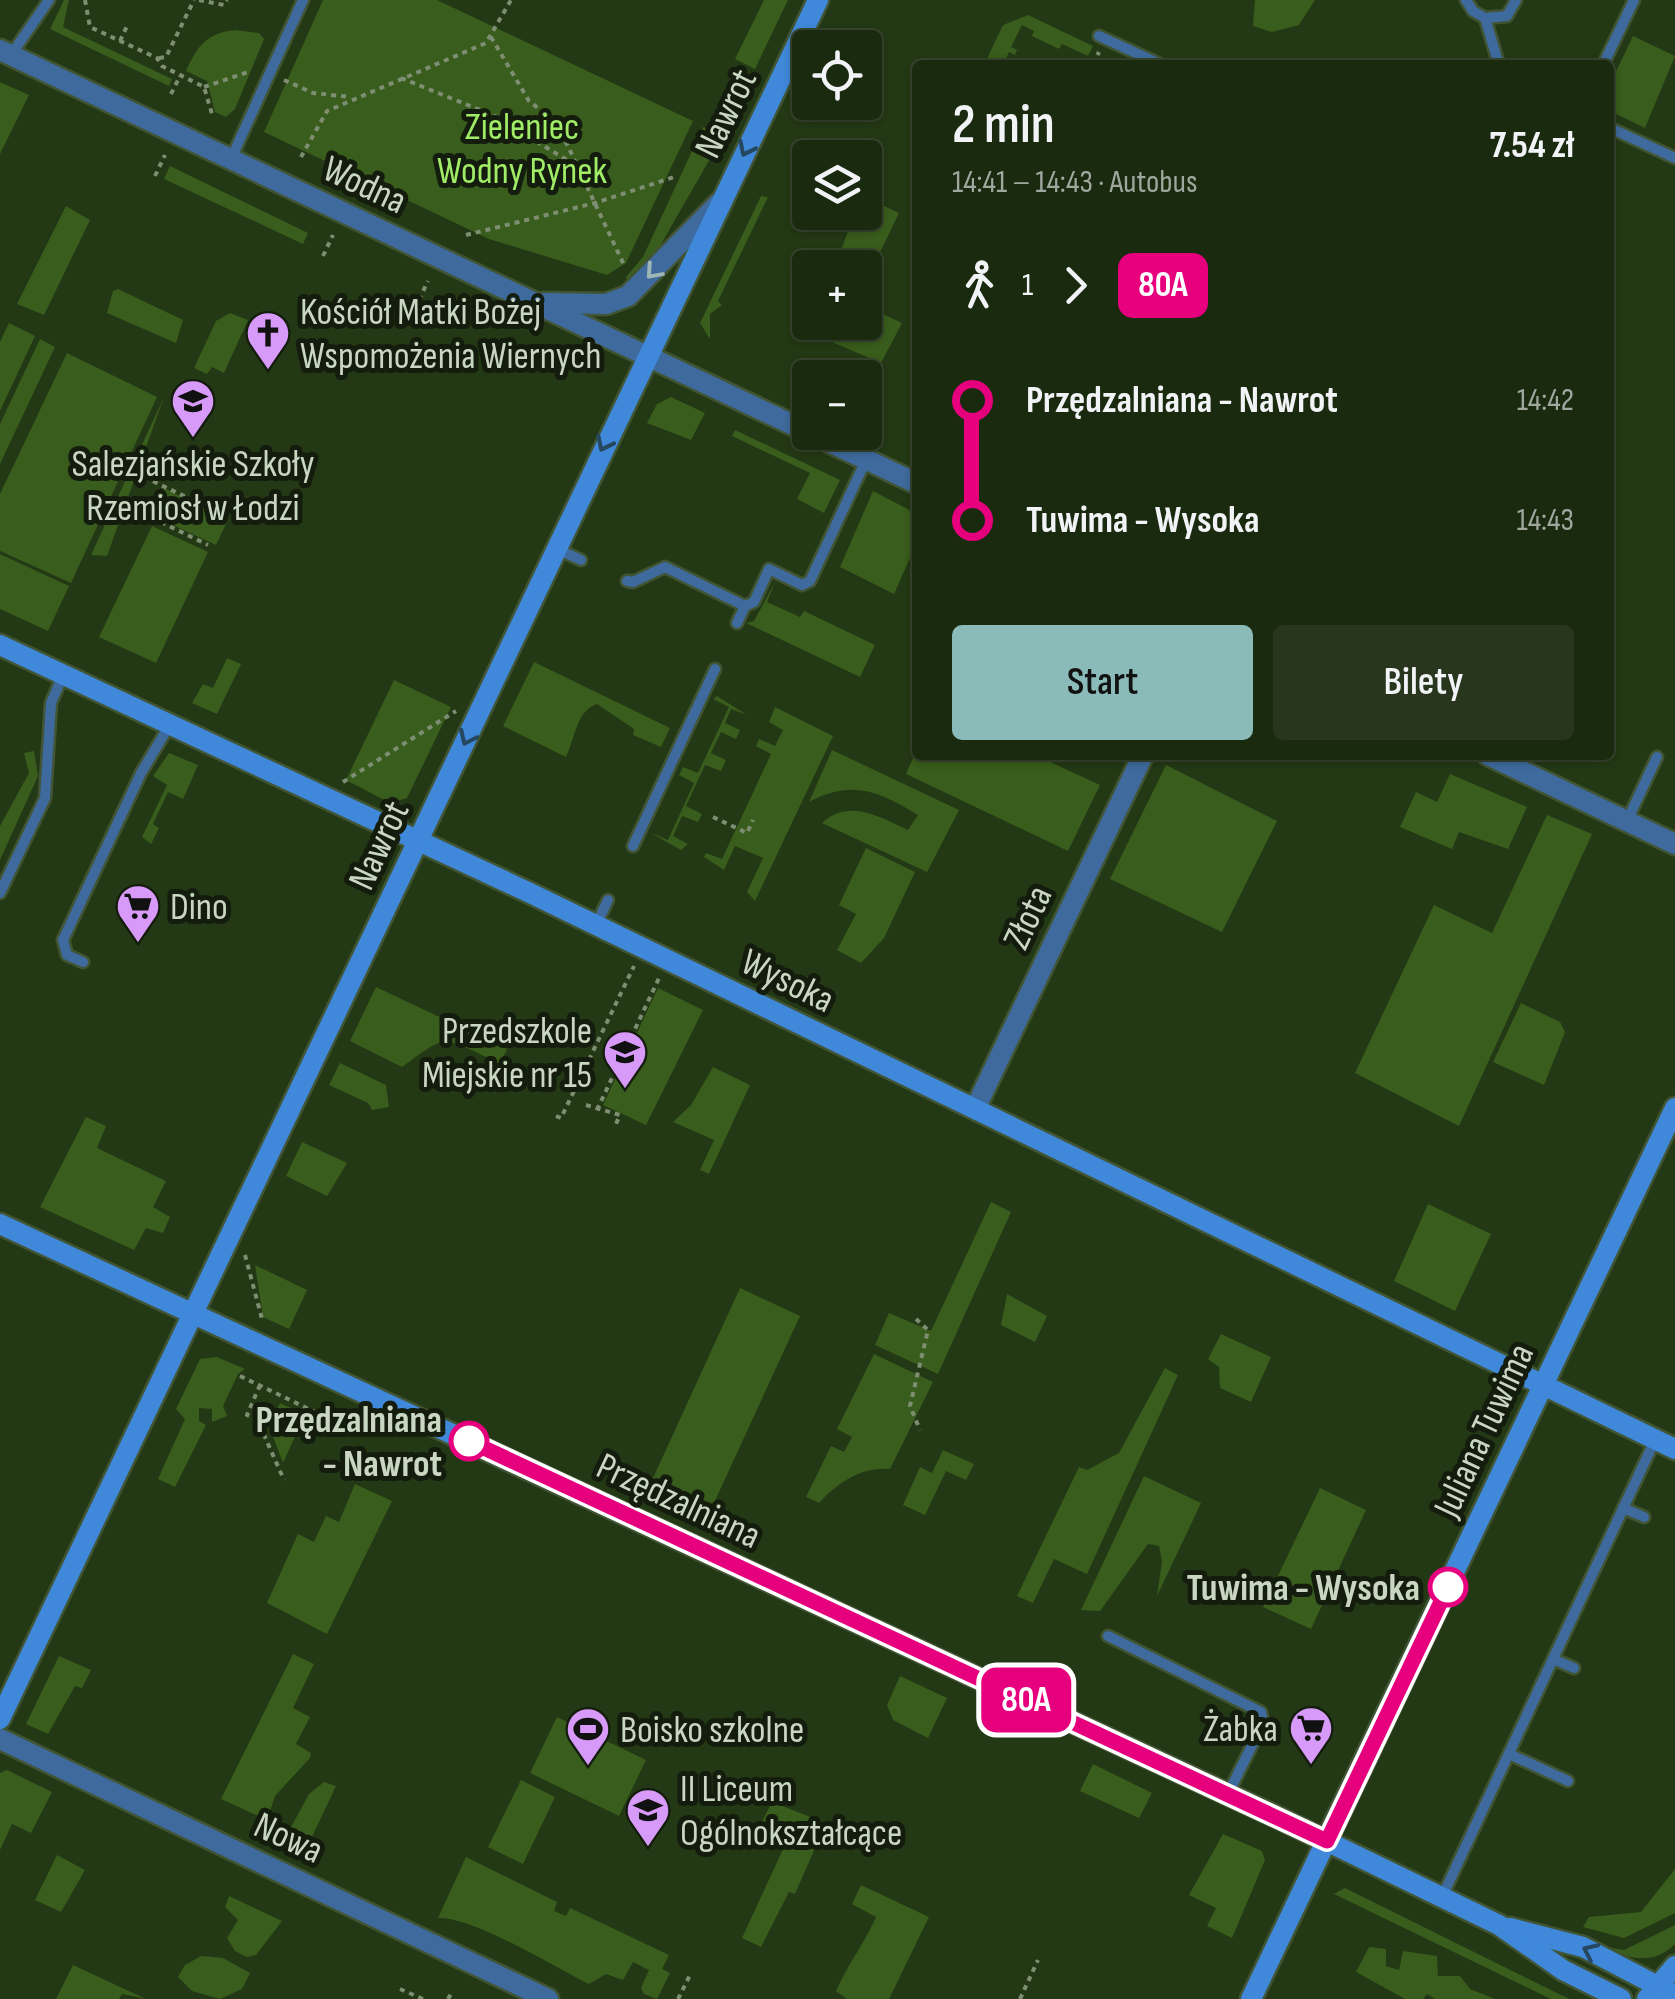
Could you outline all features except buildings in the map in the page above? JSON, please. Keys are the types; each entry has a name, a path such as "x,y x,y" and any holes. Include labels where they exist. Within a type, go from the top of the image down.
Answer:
{"street":[{"name":"Nawrot","path":"0,1719 818,0"},
{"name":"Wodna","path":"6,52 912,481"},
{"path":"534,302 606,304 628,296 721,202"},
{"name":"Wysoka","path":"0,645 596,925 1675,1449"},
{"name":"Złota","path":"975,1110 1141,760"},
{"path":"1498,760 1675,844"},
{"name":"Juliana Tuwima","path":"1251,1999 1675,1108"},
{"name":"Przędzalniana","path":"0,1224 1228,1794 1499,1925"},
{"name":"Nowa","path":"0,1739 548,1999"},
{"path":"1499,1925 1582,1946 1660,1993 1675,1966"},
{"path":"1499,1925 1562,1970 1621,1999"}],"lane":[{"path":"6,52 49,0"},
{"path":"231,159 303,0"},
{"path":"1466,0 1485,18 1498,60"},
{"path":"1485,18 1506,16 1516,0"},
{"path":"1605,60 1634,0"},
{"path":"1099,36 1151,60"},
{"path":"1614,130 1675,158"},
{"path":"737,623 745,606 754,602 770,569 802,584 810,581 866,460"},
{"path":"554,548 581,560"},
{"path":"626,580 634,582 665,567 745,606"},
{"path":"633,846 715,668"},
{"path":"0,893 45,798 51,704 63,675"},
{"path":"84,962 67,954 63,940 141,773 169,726"},
{"path":"1627,822 1657,757"},
{"path":"596,925 608,900"},
{"path":"1442,1897 1655,1440"},
{"path":"1623,1508 1644,1517"},
{"path":"1108,1636 1261,1712 1263,1722 1228,1794"},
{"path":"1553,1659 1574,1668"},
{"path":"1508,1754 1568,1780"}],"path":[{"path":"85,0 90,27 157,58 166,57 197,0 212,6 224,5 227,0"},
{"path":"301,157 322,114 491,37 511,0"},
{"path":"120,41 128,24"},
{"path":"491,37 503,64 529,101 557,124 626,272"},
{"path":"157,58 162,66 204,86 241,72 269,74 312,93 356,97"},
{"path":"171,94 180,75"},
{"path":"401,78 495,116 578,168"},
{"path":"204,86 212,114"},
{"path":"155,176 165,155"},
{"path":"466,235 595,203 674,178"},
{"path":"323,256 333,236"},
{"path":"419,300 428,281"},
{"path":"144,477 226,516"},
{"path":"134,509 208,545"},
{"path":"343,782 456,711"},
{"path":"713,817 747,833 753,820"},
{"path":"556,1116 561,1118 634,966"},
{"path":"597,1110 659,978"},
{"path":"586,1105 620,1115 614,1126"},
{"path":"245,1255 262,1319"},
{"path":"916,1318 928,1330 910,1406 920,1430"},
{"path":"240,1376 316,1412"},
{"path":"260,1385 246,1416 257,1418 284,1480"},
{"path":"1020,1999 1038,1960"},
{"path":"678,1999 690,1975"},
{"path":"400,1988 422,1999"},
{"path":"448,1999 452,1992"}],"green space":[{"path":"64,0 69,0 63,27 172,79 169,86 50,29"},
{"name":"Zieleniec Wodny Rynek","path":"323,0 437,0 693,121 626,263 607,275 489,239 264,132"},
{"path":"764,0 788,0 755,69 735,59"},
{"path":"1255,0 1315,0 1299,25 1272,32 1253,26"},
{"path":"1028,15 1093,46 1088,56 1062,44 1059,49 1032,36 1034,31 1022,25 1011,47 1017,50 1015,55 1009,52 1005,60 986,60 1003,25"},
{"path":"235,30 259,33 264,39 235,109 226,117 215,112 207,81 186,71 204,42"},
{"path":"1633,36 1675,56 1645,128 1614,113 1614,76"},
{"path":"0,82 29,95 0,154"},
{"path":"703,127 723,136 648,267 629,287 626,277 643,257"},
{"path":"170,166 308,233 303,244 164,179"},
{"path":"761,196 768,197 718,301 722,305 710,314 710,339 700,323"},
{"path":"882,205 899,213 881,250 841,250 849,230 882,230"},
{"path":"66,206 90,220 44,315 17,304"},
{"path":"118,289 183,320 176,343 107,313 113,291"},
{"path":"230,313 248,320 224,373 212,367 207,374 194,368 216,321"},
{"path":"882,314 902,323 882,361 832,342 882,340"},
{"path":"9,323 35,336 0,411 0,342"},
{"path":"40,339 55,347 0,464 0,424"},
{"path":"67,353 157,397 71,583 0,551 0,494"},
{"path":"164,397 107,556 91,555"},
{"path":"671,397 705,413 691,440 647,423 657,404"},
{"path":"735,430 840,480 824,513 797,499 810,473 732,436"},
{"path":"164,488 228,520 216,545 151,515"},
{"path":"873,491 912,511 912,553 894,594 840,567"},
{"path":"152,526 208,552 156,663 99,637"},
{"path":"0,554 69,586 48,631 0,609"},
{"path":"775,582 767,602 800,617 804,611 875,645 860,677 746,623 754,621"},
{"path":"227,658 241,664 217,714 192,703 203,684 213,688"},
{"path":"534,662 670,728 661,747 633,735 634,729 597,704 581,718 566,757 503,726"},
{"path":"394,680 451,707 407,798 390,803 346,780"},
{"path":"717,696 747,715 731,709 725,723 740,730 736,739 721,732 711,753 726,760 721,771 705,765 686,806 702,814 698,822 682,816 673,836 688,844 681,850 651,833 668,840 694,783 679,775 683,767 698,773 729,707 713,699"},
{"path":"775,707 833,736 755,901 747,892 763,858 735,846 724,870 704,857 706,853 722,859 771,754 756,746 759,739 775,746 783,730 769,722"},
{"path":"832,750 959,810 927,872 822,823 832,816 854,811 876,815 908,830 918,815 865,791 838,791 809,802"},
{"path":"34,751 38,776 0,860 0,826 29,773 24,753"},
{"path":"169,753 198,765 183,799 168,792 153,824 159,828 151,844 142,837 167,785 153,776"},
{"path":"912,760 1046,760 1100,785 1068,851 906,774"},
{"path":"1166,765 1277,821 1222,932 1110,879"},
{"path":"1450,774 1527,807 1508,849 1459,832 1452,849 1400,827 1416,792 1437,802"},
{"path":"1547,815 1592,834 1459,1126 1355,1073 1434,905 1492,933"},
{"path":"866,848 915,872 884,938 861,963 837,950 856,914 839,905"},
{"path":"376,987 507,1049 494,1076 488,1070 488,1058 450,1042 435,1045 402,1067 350,1041"},
{"path":"658,988 703,1010 646,1125 603,1105"},
{"path":"1521,1003 1560,1022 1565,1032 1544,1085 1493,1062"},
{"path":"340,1063 386,1085 389,1107 372,1110 368,1103 329,1085"},
{"path":"713,1067 750,1085 709,1174 700,1170 714,1140 673,1122 691,1105"},
{"path":"86,1117 106,1126 97,1148 166,1181 153,1207 170,1217 163,1233 146,1228 134,1250 40,1207"},
{"path":"302,1142 347,1163 327,1196 286,1176"},
{"path":"991,1202 1011,1212 938,1374 875,1345 889,1313 931,1331"},
{"path":"1428,1204 1491,1234 1455,1311 1394,1281"},
{"path":"255,1265 307,1290 289,1329 263,1317"},
{"path":"740,1288 800,1316 708,1516 648,1489"},
{"path":"1007,1294 1047,1316 1035,1342 1001,1325"},
{"path":"1221,1334 1271,1357 1251,1402 1220,1388 1219,1367 1208,1359"},
{"path":"874,1354 933,1382 890,1469 870,1470 851,1477 819,1503 806,1497 831,1446 844,1452 852,1437 837,1429"},
{"path":"217,1357 245,1369 238,1374 223,1406 227,1416 212,1422 212,1409 199,1408 199,1421 206,1425 175,1487 158,1479 185,1419 176,1409 200,1359"},
{"path":"1165,1368 1178,1375 1087,1574 1054,1559 1033,1603 1017,1596 1079,1467 1087,1470 1119,1453"},
{"path":"280,1403 291,1408 287,1423 294,1409 305,1414 283,1463 269,1426"},
{"path":"943,1450 974,1464 966,1480 946,1471 925,1515 903,1505 920,1467 932,1473"},
{"path":"1144,1476 1201,1503 1157,1596 1162,1561 1159,1546 1148,1544 1100,1611 1081,1610"},
{"path":"355,1484 392,1501 327,1634 267,1603 298,1534 314,1542 326,1516 339,1522"},
{"path":"1320,1488 1366,1510 1311,1629 1263,1607"},
{"path":"293,1654 314,1664 293,1708 310,1717 296,1744 311,1753 275,1796 267,1820 221,1799"},
{"path":"59,1656 91,1670 82,1688 75,1686 48,1734 26,1724"},
{"path":"900,1676 947,1698 928,1738 893,1720 887,1705"},
{"name":"Boisko szkolne","path":"557,1717 646,1760 619,1816 530,1773"},
{"path":"1093,1764 1152,1793 1139,1818 1080,1791"},
{"path":"7,1770 52,1792 31,1833 12,1824 0,1850 0,1773"},
{"name":"Boisko szkolne","path":"521,1780 555,1797 523,1864 488,1847"},
{"path":"324,1782 336,1786 311,1839 290,1829 309,1794"},
{"path":"772,1802 826,1823 795,1894 789,1892 761,1947 742,1938 784,1847 756,1833"},
{"path":"1223,1834 1262,1851 1265,1860 1232,1938 1207,1926 1216,1908 1189,1895"},
{"path":"57,1855 85,1870 61,1912 35,1900"},
{"path":"466,1857 557,1902 554,1911 566,1916 570,1908 669,1955 662,1969 670,1973 657,1999 644,1994 641,1988 649,1970 633,1962 623,1980 606,1974 589,1984 472,1925 438,1918"},
{"path":"1675,1869 1675,1913 1624,1938 1583,1927 1589,1917 1641,1912"},
{"path":"861,1885 929,1917 889,1999 847,1999 836,1991 876,1917 852,1904"},
{"path":"1345,1888 1570,1999 1551,1999 1334,1894"},
{"path":"229,1896 282,1921 256,1955 247,1957 235,1951 227,1938 238,1920 225,1907"},
{"path":"1675,1925 1675,1944 1658,1956 1629,1957 1600,1946 1624,1950"},
{"path":"1369,1947 1386,1949 1386,1966 1399,1970 1403,1951 1437,1956 1438,1976 1460,1976 1470,1989 1495,1999 1435,1999 1427,1994 1423,1999 1405,1999 1356,1972"},
{"path":"201,1956 223,1958 250,1973 242,1989 220,1999 192,1991 178,1977 185,1965"},
{"path":"73,1965 146,1999 122,1994 119,1999 56,1999"}],"bus line":[{"name":"80A","path":"469,1441 1327,1841 1448,1587"}],"place":[{"name":"Kościół Matki Bożej Wspomożenia Wiernych","path":"268,371"},
{"name":"Salezjańskie Szkoły Rzemiosł w Łodzi","path":"193,439"},
{"name":"Dino","path":"138,944"},
{"name":"Przedszkole Miejskie nr 15","path":"625,1090"},
{"name":"Przędzalniana - Nawrot","path":"469,1441"},
{"name":"Tuwima - Wysoka","path":"1448,1587"},
{"name":"Żabka","path":"1311,1766"},
{"name":"Boisko szkolne","path":"588,1767"},
{"name":"II Liceum Ogólnokształcące","path":"648,1848"}]}
